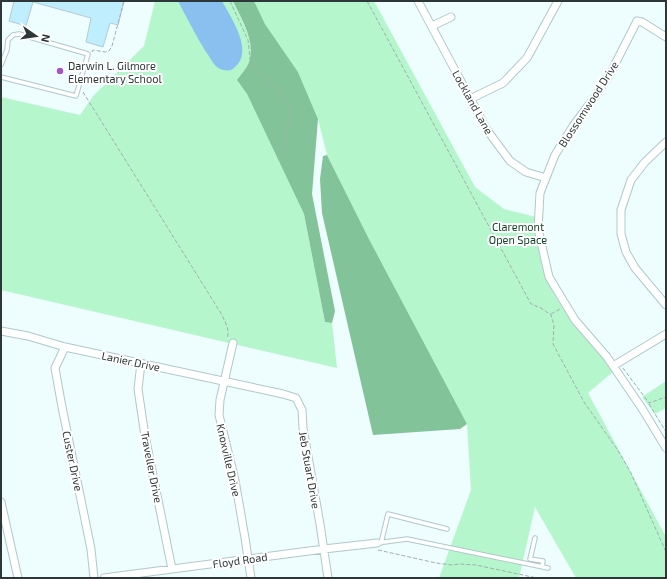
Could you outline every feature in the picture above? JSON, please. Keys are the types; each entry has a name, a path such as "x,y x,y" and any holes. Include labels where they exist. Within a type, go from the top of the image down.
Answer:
{"street":[{"name":"Lockland Lane","path":"418,1 487,130 510,161 526,172 546,178"},
{"path":"470,100 503,83 527,58 558,1"},
{"path":"432,26 451,17"},
{"name":"Blossomwood Drive","path":"666,37 642,22 637,21 610,74 573,126 555,155 540,193 538,229 549,277 575,320 607,357 616,364 666,448"},
{"path":"666,142 645,162 631,180 621,210 621,234 626,252 635,268 666,305"},
{"name":"Lanier Drive","path":"1,331 28,336 65,347 261,389"},
{"path":"616,364 666,334"},
{"name":"Knoxville Drive","path":"230,343 220,400 219,415 235,480 250,578"},
{"name":"Custer Drive","path":"65,347 55,368 91,549 94,578"},
{"name":"Traveller Drive","path":"141,363 138,389 145,436 172,569"},
{"name":"Jeb Stuart Drive","path":"261,389 296,398 302,410 303,428 328,578"},
{"path":"1,502 18,578"},
{"name":"Floyd Road","path":"104,578 324,549 377,545"}],"lane":[{"path":"1,65 7,50 8,40 13,35 19,34 90,55 76,96 1,77"},
{"path":"377,545 388,514 447,529"},
{"path":"535,538 530,559 543,561 542,567"},
{"path":"377,545 407,539 548,568"}],"path":[{"path":"90,55 93,50 105,52 109,51 114,39 124,1"},
{"path":"230,1 248,40 251,62 258,72 277,89 290,108 289,122 286,127 286,142 282,151 284,157"},
{"path":"367,1 531,304 541,308 550,315 554,325 553,344 584,402 617,449 630,471 666,552"},
{"path":"82,93 222,315 227,326 230,343"},
{"path":"550,315 560,309"},
{"path":"616,364 649,403 666,432"},
{"path":"649,403 666,397"},
{"path":"377,545 436,563 476,565 537,578"}],"green space":[{"path":"155,1 233,1 240,14 246,28 251,51 248,64 237,80 247,94 304,214 325,322 332,323 337,368 1,290 1,97 80,115 94,95 144,46"},
{"path":"233,1 254,1 265,24 298,72 318,119 312,194 335,311 332,323 325,322 304,214 247,94 237,80 248,64 251,51 246,28"},
{"name":"Claremont Open Space","path":"254,1 374,1 475,187 504,209 536,217 537,240 541,262 552,290 559,303 576,327 614,371 588,393 666,537 666,578 576,578 535,507 519,578 439,578 471,490 467,424 370,241 327,155 318,119 298,72 265,24"},
{"path":"327,155 370,241 467,424 460,429 373,435 322,213 320,179 323,156"},
{"path":"666,381 666,408 655,414 642,397"}],"water":[{"path":"178,1 222,1 235,25 242,44 240,61 234,68 224,70 214,64"}],"building":[{"path":"14,1 124,1 118,25 110,23 103,47 86,42 91,18 33,2 26,26 9,21"}],"place":[{"name":"Darwin L. Gilmore Elementary School","path":"60,71"}]}
